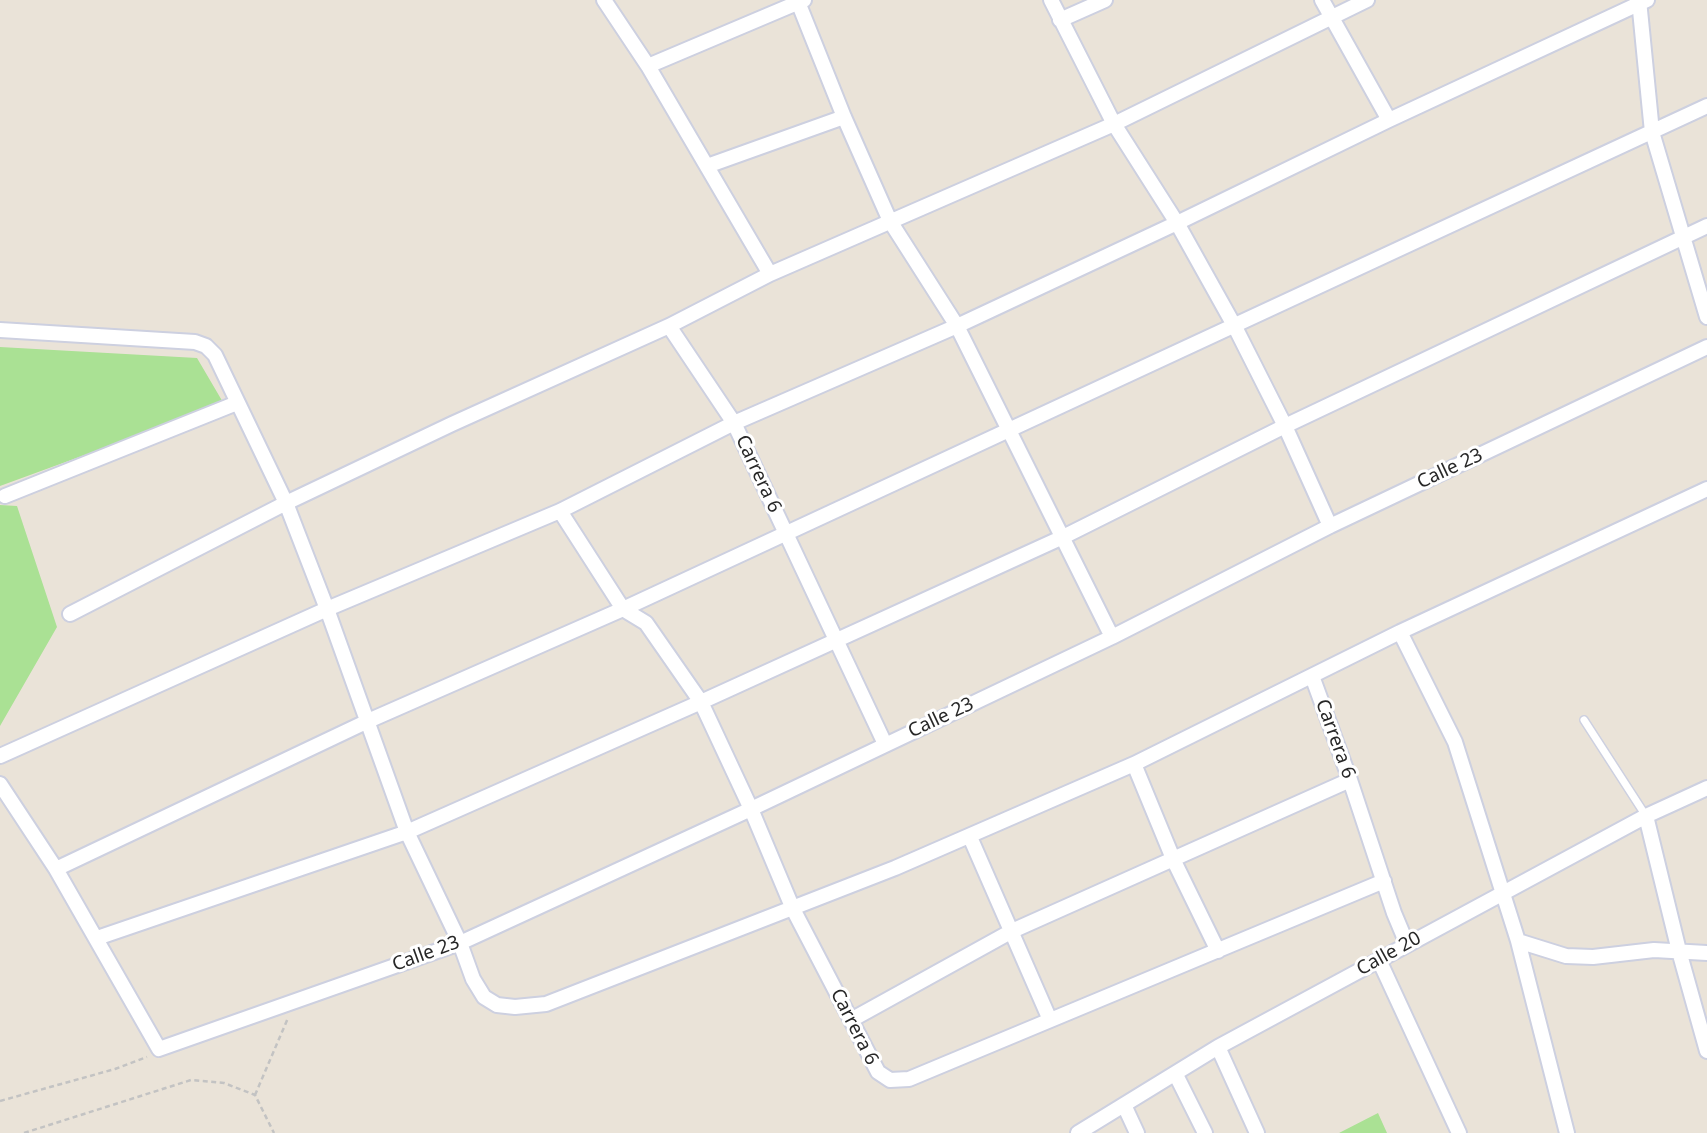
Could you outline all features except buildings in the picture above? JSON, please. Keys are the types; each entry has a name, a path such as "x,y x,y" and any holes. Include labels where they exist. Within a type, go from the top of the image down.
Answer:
{"street":[{"path":"604,0 648,66 770,274"},
{"path":"1051,0 1114,124 1177,223 1235,327 1285,426 1330,526"},
{"path":"1060,20 1105,0"},
{"path":"1322,0 1389,120"},
{"path":"70,614 286,503 669,326 770,274 1114,124 1367,0"},
{"path":"648,66 801,1 844,117 890,221 957,326 1112,637"},
{"path":"0,757 327,609 560,511 734,423 957,326 1642,1 1652,132 1707,317"},
{"path":"56,869 368,721 786,534 1707,106"},
{"path":"707,166 844,117"},
{"path":"97,938 407,832 701,702 1063,537 1285,426 1707,226"},
{"name":"Carrera 6","path":"669,326 734,423 885,744"},
{"path":"0,330 195,342 206,346 215,355 286,503 407,832 460,943 473,979 484,997 497,1005 515,1007 546,1004 793,909 970,837 1134,764 1400,632 1707,489"},
{"name":"Calle 23","path":"159,1049 460,943 1112,637 1330,526 1707,347"},
{"path":"5,496 237,403"},
{"name":"Carrera 6","path":"560,511 622,609 646,623 701,702 751,808 793,909 878,1072 890,1080 909,1079 1384,881"},
{"path":"1400,632 1455,742 1518,941 1567,1133"},
{"name":"Carrera 6","path":"1312,676 1407,944"},
{"path":"1134,764 1174,861 1218,951"},
{"path":"851,1020 1012,931 1174,861 1350,780"},
{"path":"0,784 56,869 159,1049"},
{"name":"Calle 20","path":"1078,1133 1218,1047 1646,816 1707,788"},
{"path":"1646,816 1707,1051"},
{"path":"970,837 1050,1020"},
{"path":"1518,941 1566,956 1593,957 1635,951 1707,953"},
{"path":"1379,960 1459,1133"},
{"path":"1218,1047 1257,1133"},
{"path":"1176,1075 1205,1133"},
{"path":"1124,1105 1137,1133"}],"lane":[{"path":"1584,720 1646,816"}],"path":[{"path":"255,1095 295,1002"},
{"path":"0,1101 143,1060 159,1049"},
{"path":"24,1133 191,1080 224,1083 255,1095 274,1133"}],"green space":[{"path":"0,347 197,358 224,404 0,486"},
{"path":"0,505 17,506 57,627 0,726"},
{"path":"1378,1113 1387,1133 1339,1133"}]}
